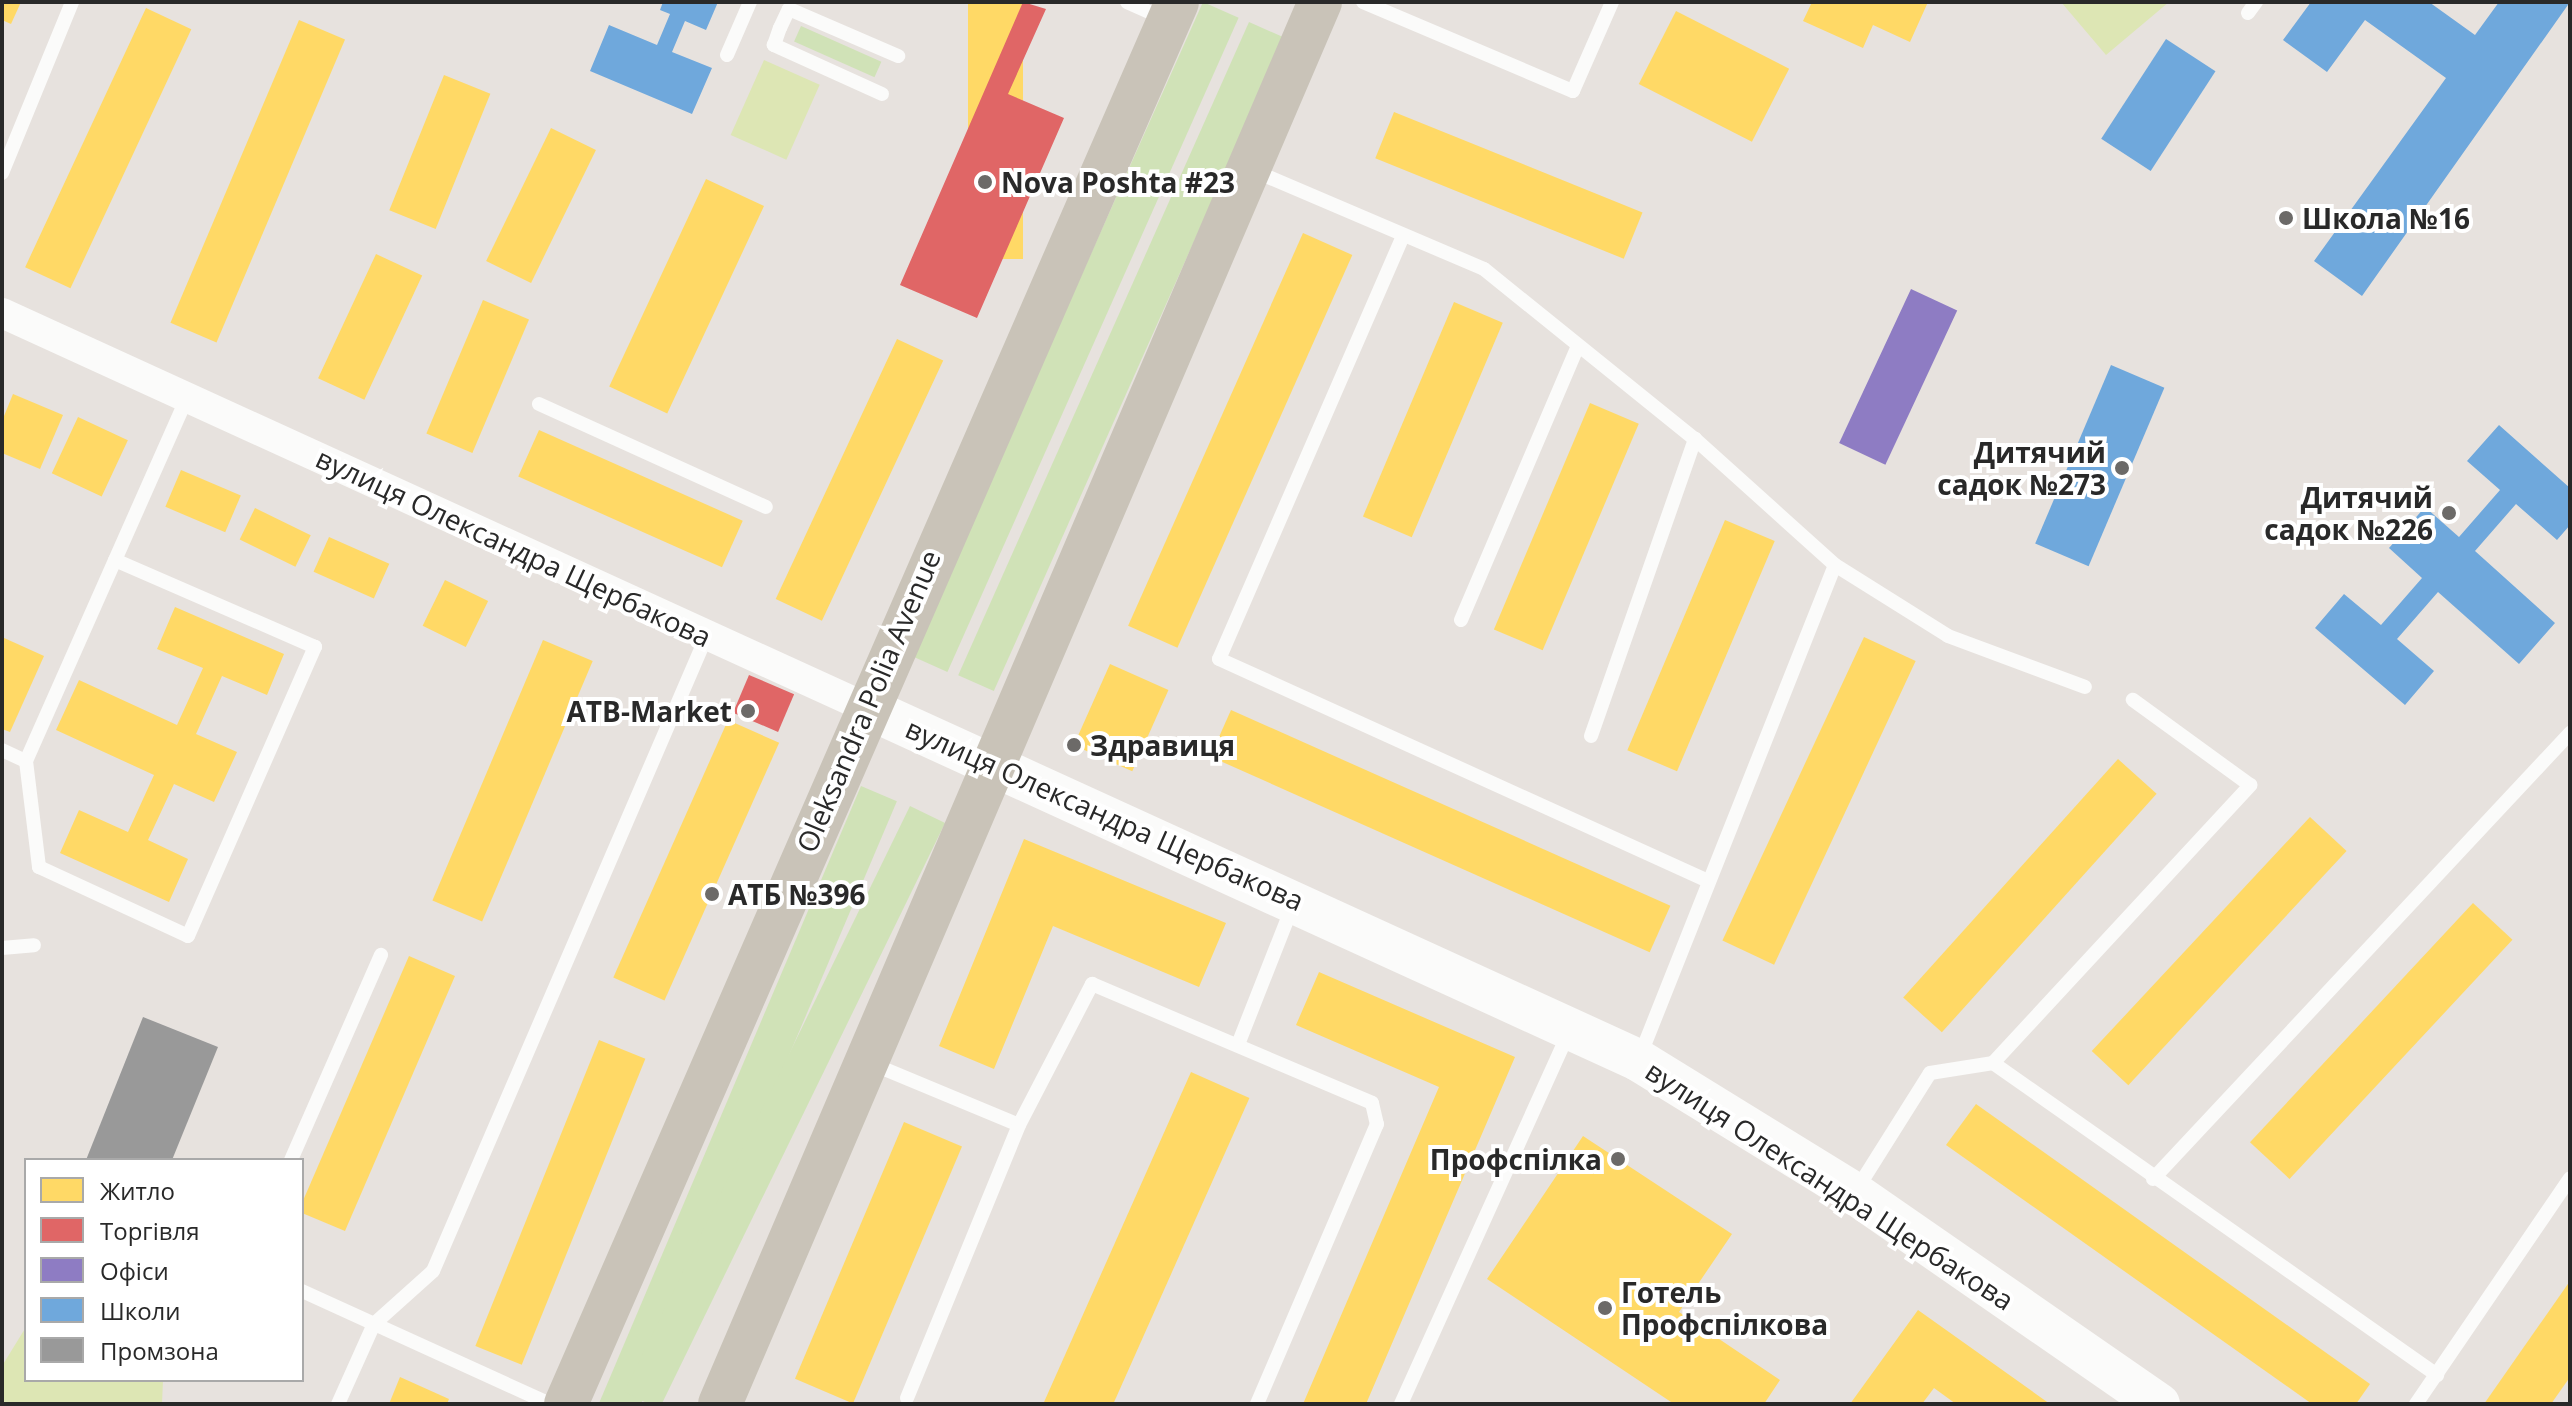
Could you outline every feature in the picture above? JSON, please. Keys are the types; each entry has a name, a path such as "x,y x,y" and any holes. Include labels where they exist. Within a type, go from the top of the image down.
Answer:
{"main road":[{"path":"720,1404 1320,2"},
{"name":"Oleksandra Polia Avenue","path":"566,1404 865,707 1173,11"}],"street":[{"name":"вулиця Олександра Щербакова","path":"2,313 865,707 1295,899 1638,1060 1854,1193 2140,1399"}],"lane":[{"path":"2,173 72,2"},
{"path":"727,55 750,2"},
{"path":"1127,2 1173,11"},
{"path":"1363,2 1573,91 1612,2"},
{"path":"882,94 774,45 780,28 789,9 898,56"},
{"path":"1248,168 1484,269 1695,439 1835,565 1948,636 2085,687"},
{"path":"1403,236 1219,659 1706,880"},
{"path":"1461,620 1578,346"},
{"path":"115,560 315,647 188,936 39,867 26,761 187,397"},
{"path":"539,404 766,507"},
{"path":"1591,736 1695,439"},
{"path":"1638,1060 1706,880 1835,565"},
{"path":"338,1404 374,1324 433,1271 707,635"},
{"path":"1854,1193 1930,1073 1993,1063 2250,785 2133,700"},
{"path":"2153,1179 2570,733"},
{"path":"2,750 26,761"},
{"path":"1239,1042 1295,899"},
{"path":"2,948 34,945"},
{"path":"292,1158 381,955"},
{"path":"922,1404 906,1401 1019,1125 1092,984 1239,1042 1372,1103 1377,1124 1257,1404"},
{"path":"1401,1404 1571,1028"},
{"path":"865,1061 1019,1125"},
{"path":"1993,1063 2153,1179 2437,1375"},
{"path":"2416,1404 2570,1178"},
{"path":"304,1292 550,1404"}],"green space":[{"path":"1203,2 1239,18 947,672 912,656"},
{"path":"2061,2 2169,2 2106,55"},
{"path":"1249,22 1285,38 994,691 958,675"},
{"path":"801,26 881,62 874,77 794,42"},
{"path":"764,60 820,85 786,160 731,135"},
{"path":"861,786 897,801 641,1404 599,1404"},
{"path":"910,806 945,823 662,1404 649,1404 624,1392"},
{"path":"24,1330 24,1382 163,1382 162,1404 2,1404 2,1366"}],"building: Житло":[{"path":"2,2 21,2 11,24 2,20"},
{"path":"968,2 1023,2 1023,259 968,259"},
{"path":"1812,2 1928,2 1910,42 1873,25 1863,48 1803,21"},
{"path":"146,8 191,29 70,288 25,267"},
{"path":"1676,11 1789,69 1752,142 1639,84"},
{"path":"299,20 345,40 216,342 170,323"},
{"path":"444,75 490,94 436,229 389,210"},
{"path":"1394,112 1642,212 1624,259 1375,158"},
{"path":"551,128 596,150 531,283 486,261"},
{"path":"706,179 764,206 667,414 609,387"},
{"path":"1303,233 1352,255 1177,648 1128,626"},
{"path":"376,254 422,276 364,400 318,378"},
{"path":"483,300 529,320 472,453 426,433"},
{"path":"1454,302 1503,323 1412,537 1363,516"},
{"path":"897,339 943,361 822,621 776,599"},
{"path":"13,394 63,415 40,469 2,453 2,421"},
{"path":"1590,403 1639,424 1543,650 1494,629"},
{"path":"78,417 128,440 102,496 52,473"},
{"path":"539,430 743,521 722,567 518,477"},
{"path":"181,470 241,495 225,532 165,507"},
{"path":"255,508 311,535 295,567 240,539"},
{"path":"1725,520 1775,541 1677,771 1627,750"},
{"path":"329,537 389,564 374,599 314,572"},
{"path":"445,580 488,601 466,647 423,626"},
{"path":"175,607 284,654 267,695 222,676 196,734 237,752 214,802 174,784 148,840 188,859 169,902 60,853 79,810 128,832 154,775 56,730 79,680 177,725 203,668 157,649"},
{"path":"2,637 44,656 10,732 2,729"},
{"path":"1864,637 1916,661 1774,965 1722,941"},
{"path":"543,640 593,661 482,922 432,901"},
{"path":"1110,664 1168,690 1132,771 1074,745"},
{"path":"1231,710 1670,906 1650,952 1210,757"},
{"path":"728,720 779,743 664,1000 613,978"},
{"path":"2118,759 2157,794 1942,1032 1903,998"},
{"path":"2310,817 2347,851 2128,1085 2092,1051"},
{"path":"1024,839 1226,923 1199,987 1053,926 994,1069 939,1046"},
{"path":"2473,903 2512,940 2289,1179 2250,1142"},
{"path":"409,956 455,976 345,1231 304,1214 304,1198"},
{"path":"1319,972 1515,1057 1366,1404 1303,1404 1439,1087 1296,1025"},
{"path":"599,1040 645,1059 522,1365 475,1346"},
{"path":"1191,1072 1249,1098 1113,1404 1043,1404"},
{"path":"1976,1104 2370,1384 2356,1404 2312,1404 1946,1145"},
{"path":"904,1122 962,1147 853,1403 795,1379"},
{"path":"1583,1136 1732,1234 1679,1312 1780,1380 1764,1404 1674,1404 1487,1279"},
{"path":"2570,1281 2570,1377 2551,1404 2484,1404"},
{"path":"1918,1310 2050,1404 1956,1404 1934,1388 1922,1404 1850,1404"},
{"path":"400,1377 449,1399 447,1404 389,1404"}],"building: Торгівля":[{"path":"1023,2 1046,9 1008,94 1064,118 977,318 900,285"},
{"path":"749,675 794,694 778,732 733,713"}],"building: Офіси":[{"path":"1911,289 1957,311 1885,465 1839,443"}],"building: Школи":[{"path":"663,2 718,2 706,30 685,21 672,52 712,68 692,114 590,71 609,25 657,45 670,14 660,10"},
{"path":"2311,2 2429,2 2475,35 2499,2 2570,2 2362,296 2314,261 2446,78 2365,20 2327,72 2283,40"},
{"path":"2166,39 2215,71 2151,171 2101,139"},
{"path":"2111,365 2164,388 2089,566 2035,544"},
{"path":"2499,425 2570,488 2570,525 2557,540 2516,504 2475,551 2555,623 2519,664 2438,592 2397,639 2434,671 2405,705 2315,628 2344,594 2381,625 2422,578 2389,548 2425,507 2459,537 2500,490 2467,461"}],"building: Промзона":[{"path":"143,1017 218,1047 173,1158 87,1158"}],"place":[{"name":"Nova Poshta #23","path":"985,182"},
{"name":"Школа №16","path":"2286,218"},
{"name":"Дитячий садок №273","path":"2122,468"},
{"name":"Дитячий садок №226","path":"2449,513"},
{"name":"ATB-Market","path":"748,711"},
{"name":"Здравиця","path":"1074,745"},
{"name":"АТБ №396","path":"712,894"},
{"name":"Профспілка","path":"1618,1159"},
{"name":"Готель Профспілкова","path":"1605,1308"}]}
